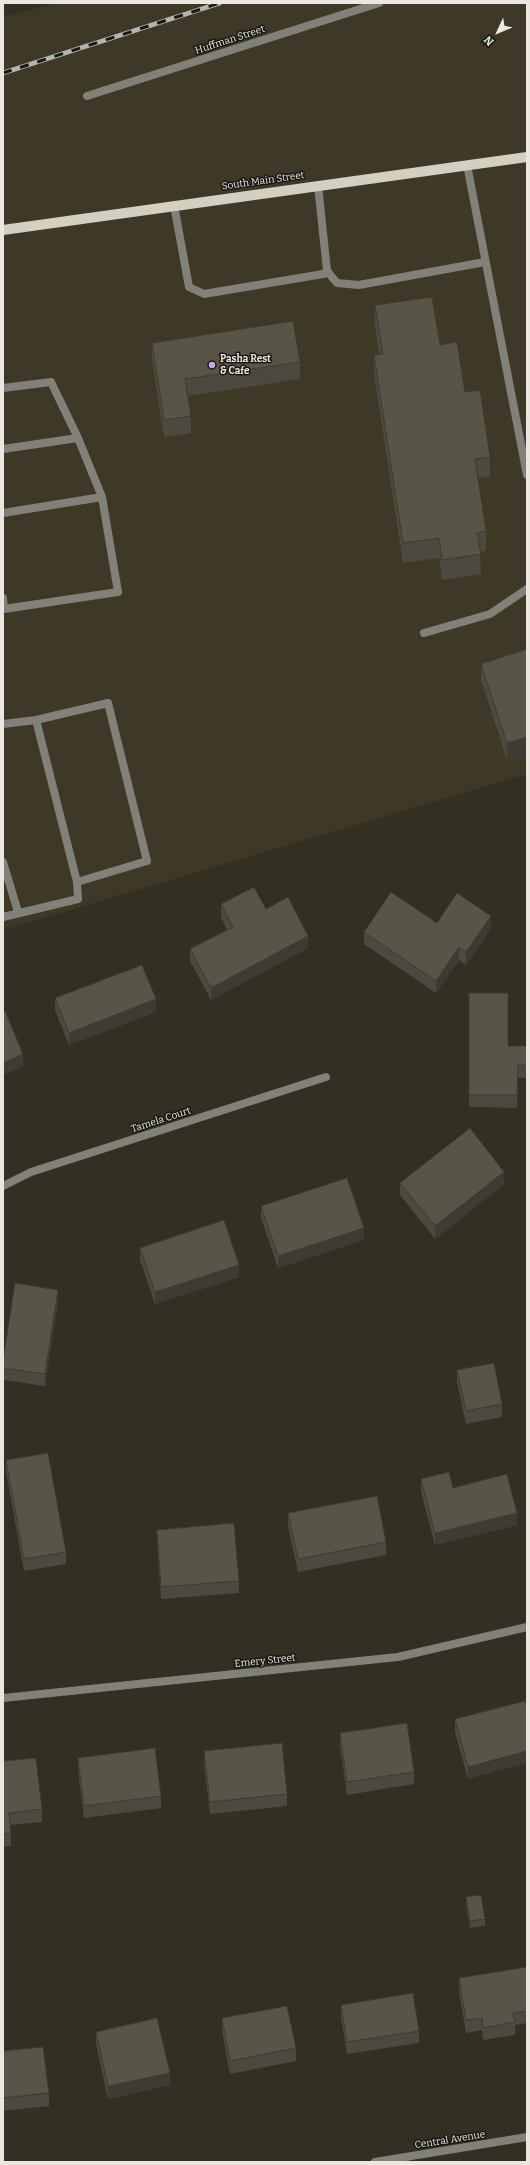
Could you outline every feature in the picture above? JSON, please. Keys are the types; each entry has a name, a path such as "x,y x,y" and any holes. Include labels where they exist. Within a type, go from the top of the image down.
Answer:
{"main road":[{"name":"South Main Street","path":"3,230 527,156"}],"street":[{"name":"Huffman Street","path":"87,96 379,3"},
{"path":"467,165 527,475"},
{"path":"318,185 329,273 337,283 359,285 485,262"},
{"path":"174,206 189,287 204,294 329,273"},
{"path":"3,388 51,382 78,438 102,497 118,592 4,609 3,598"},
{"path":"3,449 78,438"},
{"path":"3,513 102,497"},
{"path":"424,633 490,614 527,589"},
{"path":"3,724 36,720 108,703 147,861 77,882"},
{"path":"3,917 18,912 78,899 77,882 36,720"},
{"path":"3,862 18,912"},
{"name":"Tamela Court","path":"3,1186 31,1172 326,1077"},
{"name":"Emery Street","path":"3,1698 398,1657 527,1627"},
{"name":"Central Avenue","path":"375,2162 527,2137"}],"shaded area":[{"path":"57,3 527,3 527,774 3,930 3,17"}],"building":[{"path":"432,297 440,345 457,342 465,392 480,390 490,457 475,459 486,531 477,533 481,554 442,560 439,538 403,543 374,355 383,354 375,305"},
{"path":"293,321 300,362 185,379 191,416 164,420 152,343"},
{"path":"527,649 527,737 507,743 481,664"},
{"path":"254,887 266,909 288,897 308,936 211,988 190,949 233,927 221,904"},
{"path":"391,892 437,923 457,893 491,916 466,952 459,947 436,981 364,932"},
{"path":"142,965 156,999 69,1033 55,998"},
{"path":"469,993 508,993 508,1046 527,1046 527,1065 518,1065 517,1095 469,1095"},
{"path":"5,1011 23,1054 3,1063 3,1012"},
{"path":"470,1128 504,1172 435,1226 400,1183"},
{"path":"347,1178 364,1228 278,1256 261,1206"},
{"path":"224,1220 239,1265 155,1292 140,1248"},
{"path":"15,1283 58,1290 45,1374 3,1368"},
{"path":"494,1363 502,1404 466,1411 457,1370"},
{"path":"48,1453 66,1552 24,1559 6,1460"},
{"path":"449,1472 453,1488 507,1474 517,1513 435,1533 421,1479"},
{"path":"377,1496 386,1542 298,1559 288,1513"},
{"path":"234,1523 239,1581 161,1587 157,1530"},
{"path":"525,1701 527,1708 527,1751 468,1767 455,1719"},
{"path":"407,1723 414,1772 347,1782 340,1733"},
{"path":"282,1743 287,1794 210,1802 204,1751"},
{"path":"155,1748 161,1796 84,1806 78,1758"},
{"path":"36,1758 42,1809 9,1813 11,1834 3,1834 3,1761"},
{"path":"481,1895 485,1919 470,1921 466,1897"},
{"path":"527,1967 527,2011 513,2013 515,2022 483,2028 482,2018 466,2020 459,1978"},
{"path":"413,1993 419,2031 347,2042 341,2005"},
{"path":"287,2006 296,2048 230,2061 222,2018"},
{"path":"157,2018 170,2073 108,2086 96,2032"},
{"path":"43,2047 49,2093 3,2098 3,2051"}],"railway":[{"path":"3,73 220,3"}],"place":[{"name":"Pasha Rest & Cafe","path":"212,365"}]}
